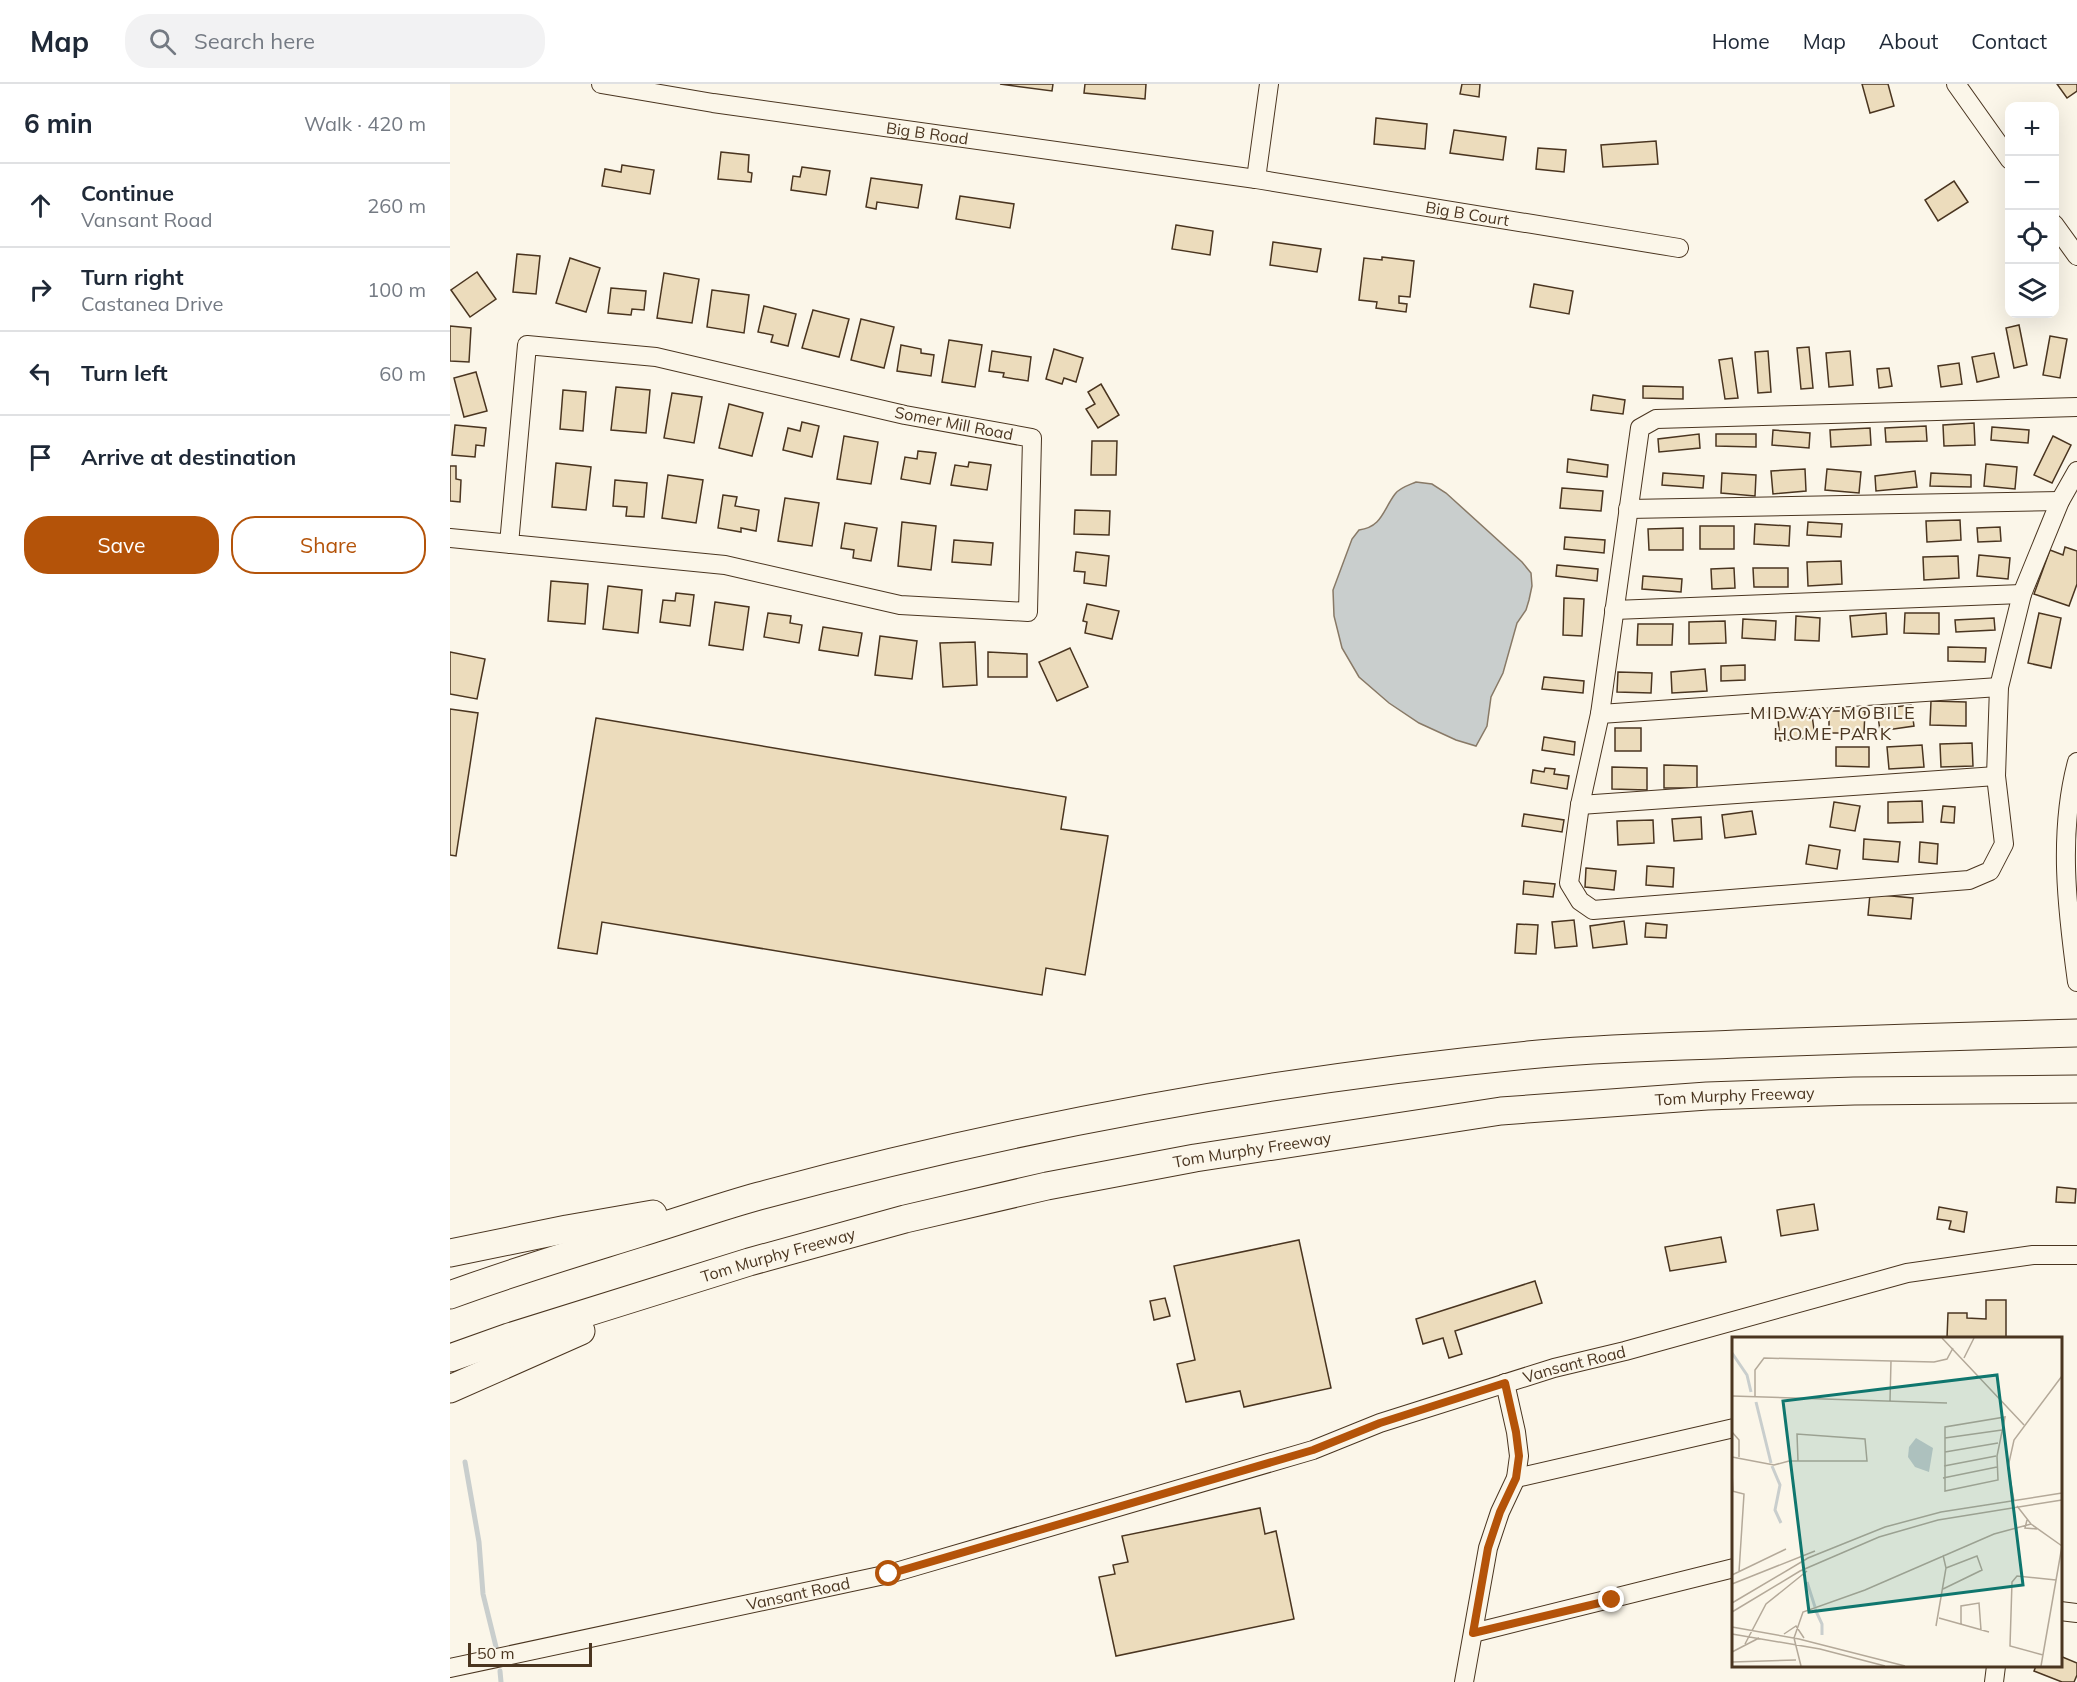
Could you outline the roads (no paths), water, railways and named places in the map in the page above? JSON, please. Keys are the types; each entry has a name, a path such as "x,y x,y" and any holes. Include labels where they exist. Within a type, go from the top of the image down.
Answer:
{"highway":[{"path":"450,1295 497,1278 755,1197 896,1161 1102,1116 1284,1086 1532,1055 1637,1048 2077,1033"},
{"name":"Tom Murphy Freeway","path":"450,1358 508,1337 749,1262 904,1219 1047,1186 1196,1158 1501,1111 1707,1096 1854,1091 2077,1089"},
{"path":"450,1252 567,1229 755,1197"},
{"path":"450,1389 548,1344 749,1262"}],"street":[{"name":"Big B Road","path":"601,84 713,103 1256,179"},
{"path":"1256,179 1269,84"},
{"path":"1956,84 2007,156"},
{"name":"Big B Court","path":"1256,179 1679,248"},
{"path":"2059,230 2077,256"},
{"name":"Somer Mill Road","path":"450,538 509,544 725,565 900,605 1028,612 1032,438 905,415 656,357 527,345 509,544"},
{"path":"2077,407 1656,419 1640,428 1600,714 1580,805 1569,882 1580,901 1593,910 1650,907 1969,880 1990,871 2004,844 1996,776 1999,687 2022,594 2060,501 2077,471"},
{"path":"1628,509 2060,501"},
{"path":"1614,610 2022,594"},
{"path":"1600,714 1999,687"},
{"path":"2077,762 2072,782 2066,848 2067,894 2077,982"},
{"path":"1580,805 1996,776"},
{"name":"Vansant Road","path":"450,1668 889,1574 1313,1450 1380,1423 1554,1368 1636,1348 1907,1273 2033,1254 2077,1255"},
{"path":"1464,1682 1488,1548 1500,1512 1516,1478 1519,1456 1505,1383"},
{"path":"1516,1478 1732,1428"},
{"path":"1473,1633 1732,1568"},
{"path":"2062,1611 2077,1613"},
{"path":"1994,1682 1996,1667"}],"waterway":[{"path":"465,1462 479,1542 483,1594 498,1655"},
{"path":"500,1671 501,1682"}],"district":[{"name":"MIDWAY MOBILE HOME PARK","path":"1833,722"}]}
